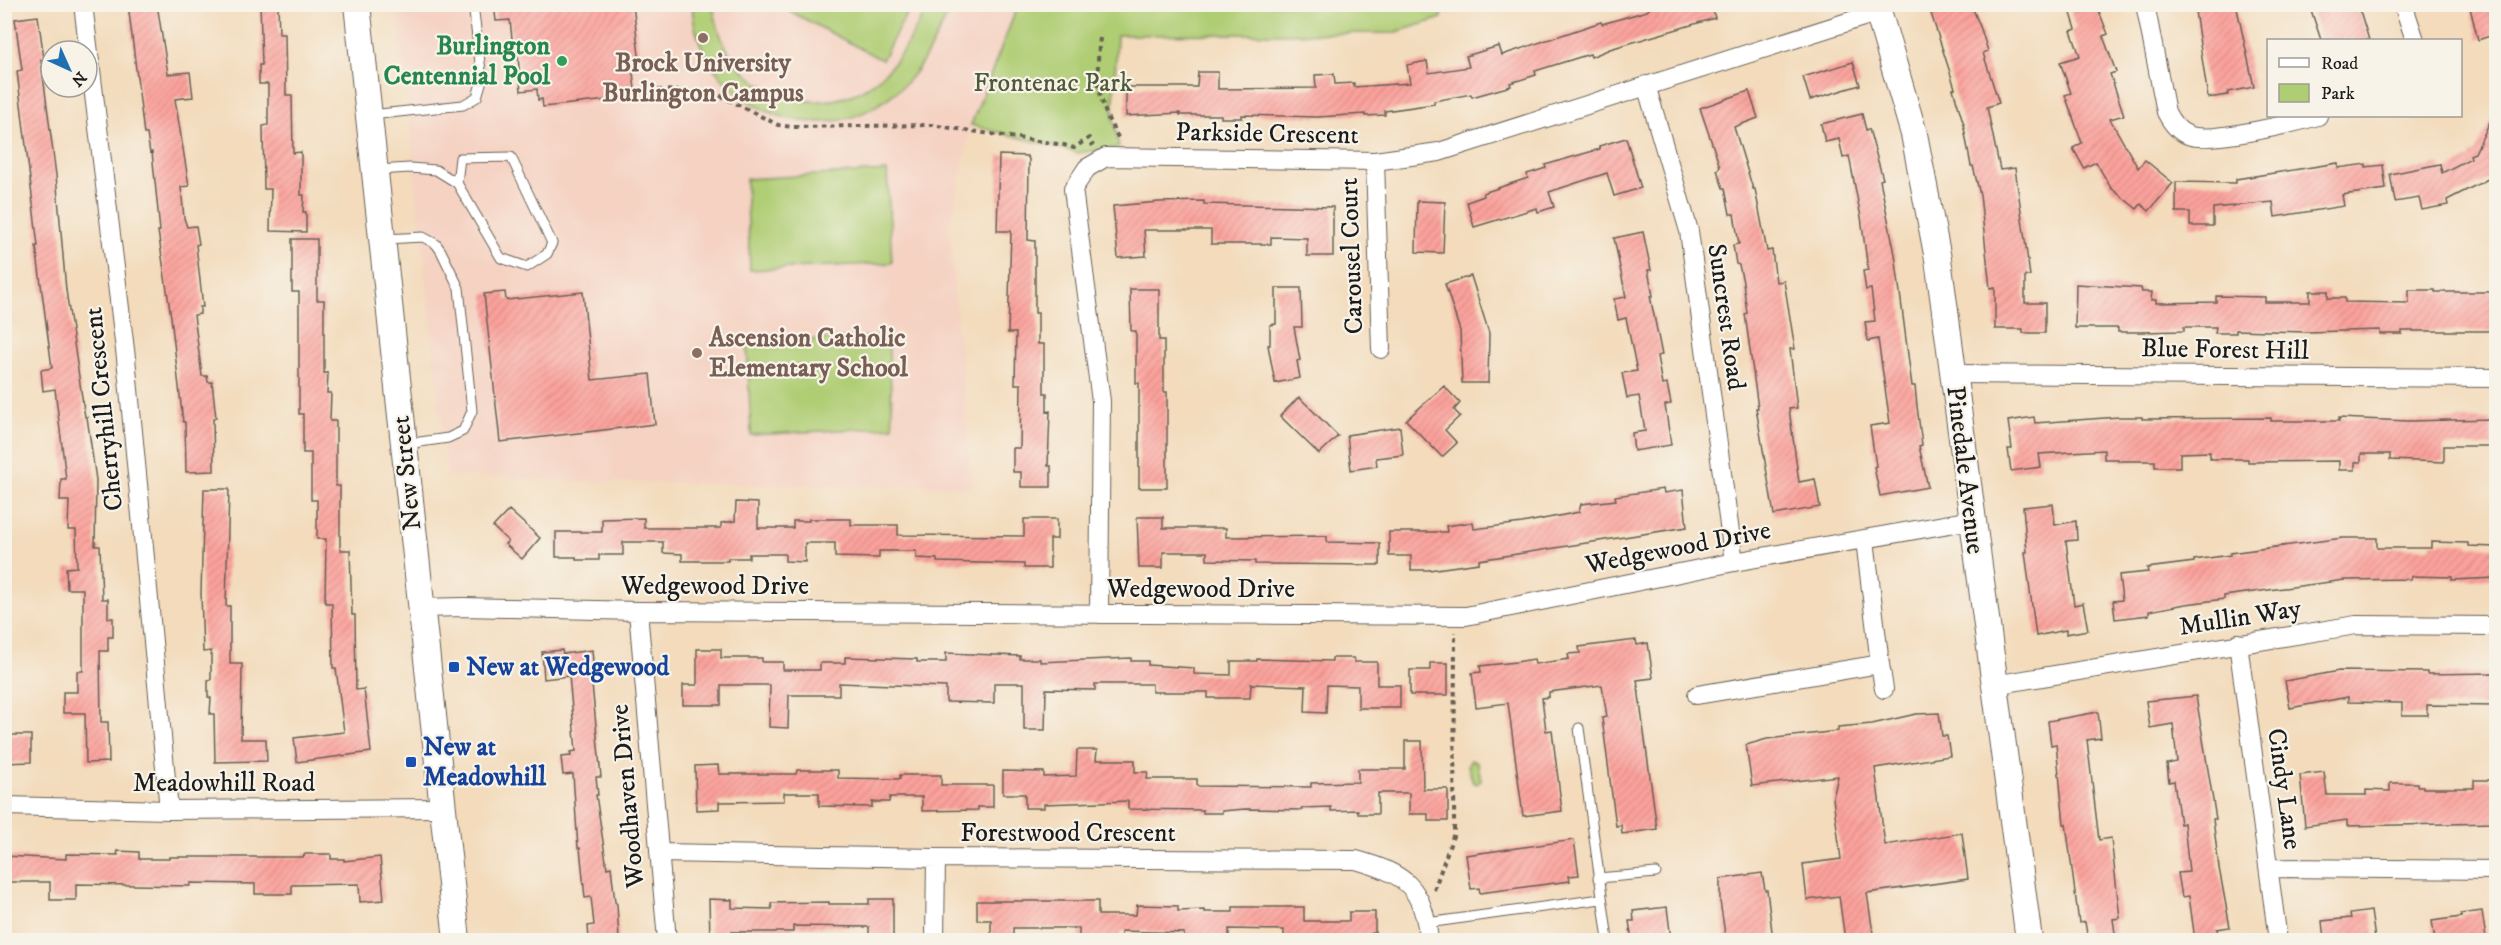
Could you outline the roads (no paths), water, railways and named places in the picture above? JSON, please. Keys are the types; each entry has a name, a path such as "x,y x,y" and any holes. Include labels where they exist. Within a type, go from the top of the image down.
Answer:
{"main road":[{"name":"New Street","path":"357,4 457,940"},
{"name":"Pinedale Avenue","path":"1878,8 1903,90 1925,183 2029,940"}],"street":[{"name":"Cherryhill Crescent","path":"83,4 126,358 169,810"},
{"path":"2145,4 2166,112 2181,132 2189,136 2210,138 2313,117"},
{"path":"2403,4 2415,39"},
{"name":"Parkside Crescent","path":"1099,614 1101,401 1072,189 1087,168 1106,157 1375,160 1439,152 1878,8"},
{"name":"Suncrest Road","path":"1646,85 1689,231 1734,562"},
{"name":"Carousel Court","path":"1375,160 1381,349"},
{"name":"Blue Forest Hill","path":"1953,374 2496,378"},
{"name":"Wedgewood Drive","path":"421,609 464,607 638,612 1466,616 1734,562 1972,520"},
{"path":"1865,540 1884,688"},
{"name":"Woodhaven Drive","path":"638,612 667,940"},
{"name":"Mullin Way","path":"1994,685 2356,625 2496,626"},
{"name":"Cindy Lane","path":"2238,644 2278,940"},
{"path":"1697,695 1880,664"},
{"name":"Meadowhill Road","path":"4,806 169,810 443,808"},
{"name":"Forestwood Crescent","path":"659,853 936,858 1356,860 1385,868 1416,890 1428,932"},
{"path":"935,940 936,858"},
{"path":"2269,868 2496,870"}],"lane":[{"path":"368,115 463,105 477,97 482,80 473,4"},
{"path":"374,170 410,168 436,170 457,183 501,258 527,267 547,254 552,243 511,157 460,158 457,183"},
{"path":"382,240 423,237 431,240 441,251 459,288 472,411 463,431 448,438 404,444"},
{"path":"1579,728 1608,940"},
{"path":"1598,878 1656,873"},
{"path":"1428,932 1601,899"}],"place":[{"name":"Brock University Burlington Campus","path":"703,38"},
{"name":"Burlington Centennial Pool","path":"562,61"},
{"name":"Ascension Catholic Elementary School","path":"697,353"},
{"name":"New at Wedgewood","path":"454,667"},
{"name":"New at Meadowhill","path":"411,762"}],"park label":[{"name":"Frontenac Park","path":"1053,83"}]}
